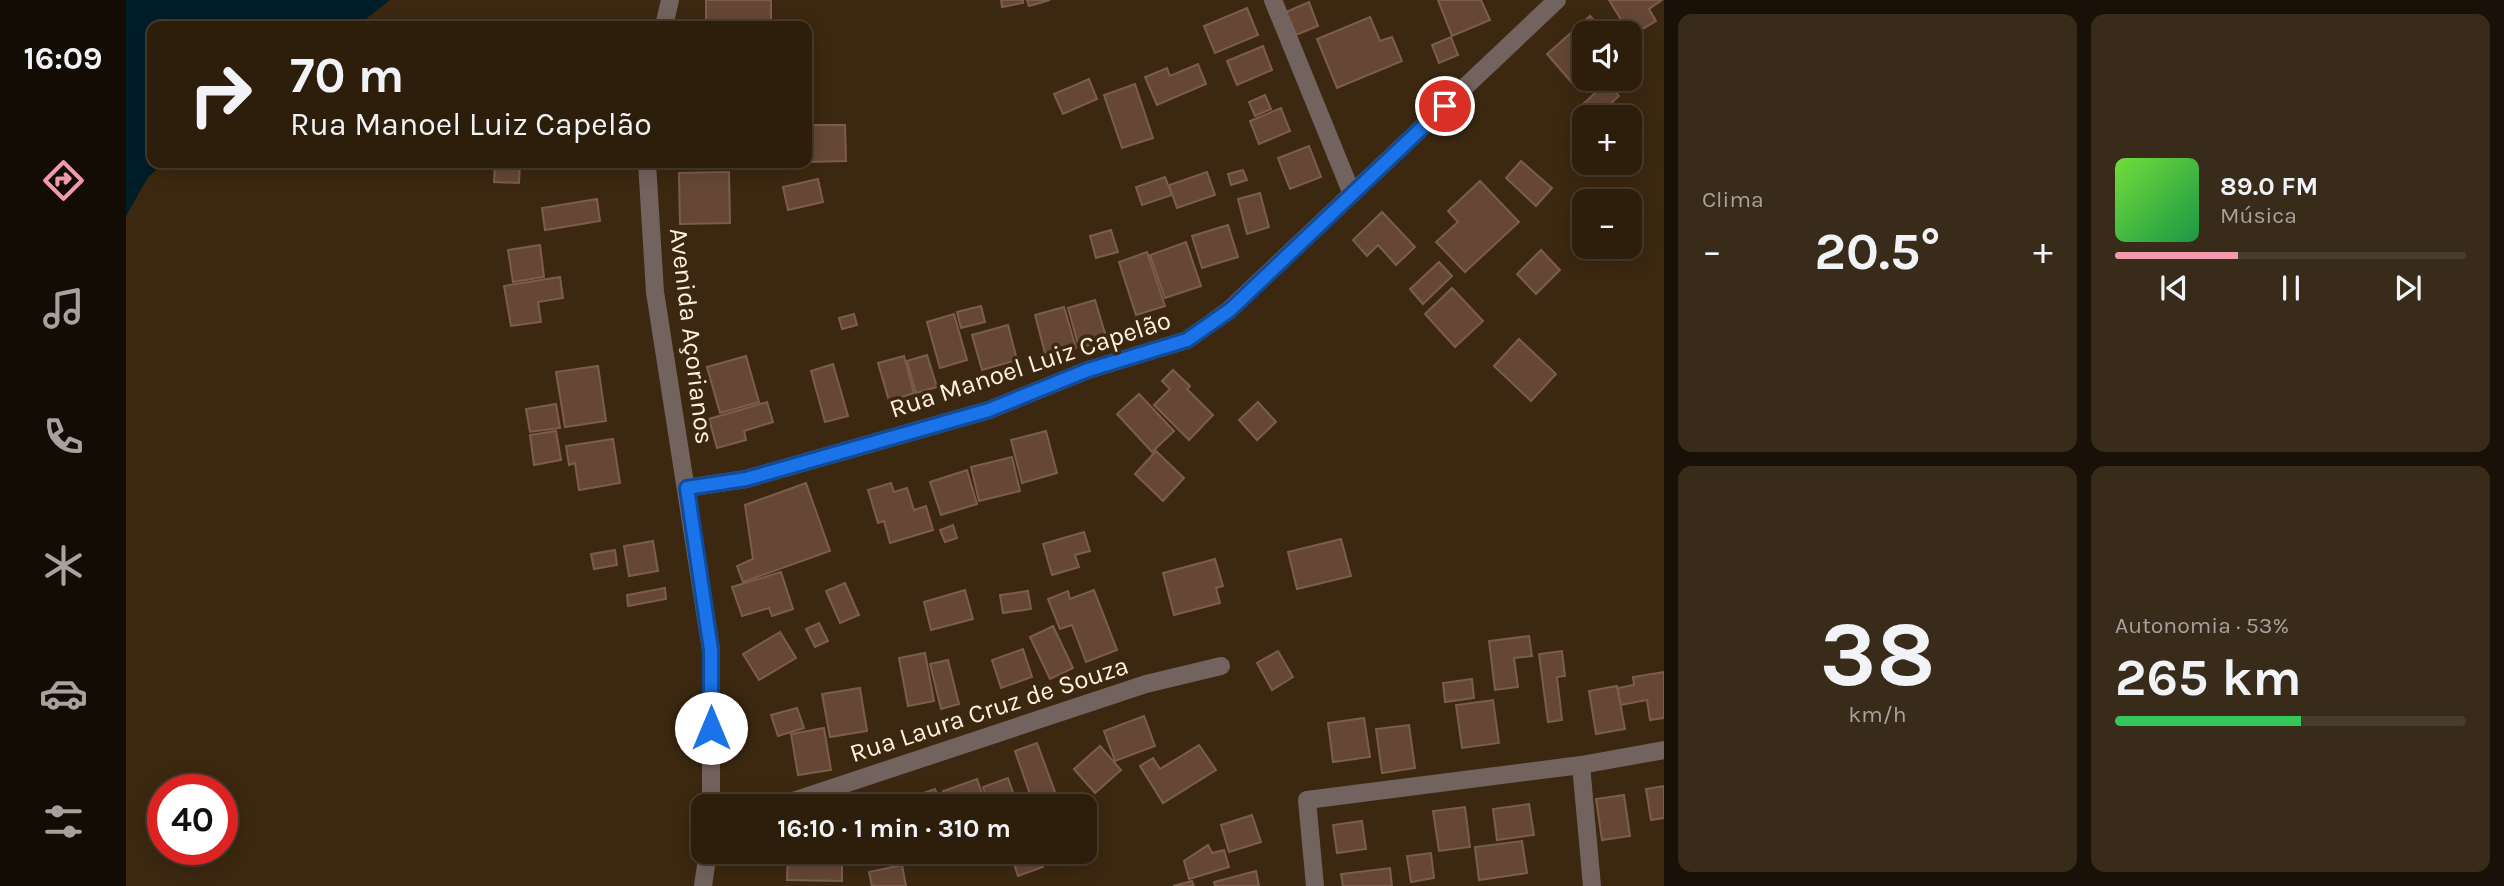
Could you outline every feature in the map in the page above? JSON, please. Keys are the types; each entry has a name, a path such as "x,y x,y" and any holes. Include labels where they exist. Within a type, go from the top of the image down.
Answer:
{"street":[{"path":"665,21 670,0"},
{"path":"1273,0 1352,194"},
{"name":"Rua Manoel Luiz Capelão","path":"687,488 746,479 989,410 1088,370 1187,340 1230,310 1557,0"},
{"name":"Avenida Açorianos","path":"647,168 655,292 711,650 711,794"},
{"name":"Rua Laura Cruz de Souza","path":"814,794 1146,684 1221,666"},
{"path":"1315,886 1307,800 1581,765 1664,751"},
{"path":"1581,765 1591,886"},
{"path":"704,886 707,864"}],"water":[{"path":"126,0 390,0 363,21 147,21 147,168 158,168 148,177 126,216"}],"building":[{"path":"706,0 771,0 771,21 706,21"},
{"path":"1001,0 1023,0 1023,3 1002,7"},
{"path":"1027,0 1050,0 1029,6"},
{"path":"1438,0 1481,0 1490,20 1452,36"},
{"path":"1609,0 1662,0 1649,9 1656,21 1642,29 1642,21 1622,21"},
{"path":"1309,2 1318,26 1296,35 1286,12"},
{"path":"1247,8 1258,35 1215,53 1204,26"},
{"path":"1370,17 1380,41 1392,37 1402,61 1337,88 1317,39"},
{"path":"1572,32 1572,83 1547,54"},
{"path":"1451,37 1458,55 1439,63 1432,45"},
{"path":"1263,46 1272,70 1237,85 1227,61"},
{"path":"1198,64 1206,84 1157,105 1145,77 1167,68 1170,76"},
{"path":"1089,79 1097,99 1063,114 1054,94"},
{"path":"1135,84 1153,138 1122,148 1104,95"},
{"path":"1597,91 1615,91 1619,96 1609,105 1582,105"},
{"path":"1265,95 1271,109 1255,116 1249,102"},
{"path":"1281,108 1290,131 1259,144 1250,121"},
{"path":"812,125 845,125 846,161 812,162"},
{"path":"1309,146 1321,177 1290,189 1278,158"},
{"path":"1521,161 1552,188 1536,206 1506,178"},
{"path":"495,168 520,168 519,183 494,182"},
{"path":"1243,170 1247,180 1231,185 1228,174"},
{"path":"729,172 730,223 680,224 679,173"},
{"path":"1207,172 1215,195 1177,208 1169,185"},
{"path":"1165,177 1172,195 1142,205 1136,187"},
{"path":"818,179 823,202 788,210 783,187"},
{"path":"1480,181 1519,222 1465,272 1436,242 1458,222 1448,211"},
{"path":"1260,193 1269,227 1247,234 1238,199"},
{"path":"597,199 600,221 545,230 542,208"},
{"path":"1382,212 1415,247 1396,265 1378,245 1367,256 1353,240"},
{"path":"1228,225 1238,257 1202,268 1192,236"},
{"path":"1111,230 1118,252 1096,258 1090,236"},
{"path":"1186,242 1201,286 1165,298 1150,255"},
{"path":"540,245 544,277 513,282 508,250"},
{"path":"1541,250 1560,270 1536,294 1517,274"},
{"path":"1147,252 1165,306 1136,315 1119,262"},
{"path":"1439,262 1452,276 1423,304 1410,289"},
{"path":"560,277 563,298 538,302 541,322 511,326 504,286"},
{"path":"1452,288 1483,321 1455,347 1425,314"},
{"path":"1095,300 1107,340 1079,348 1068,308"},
{"path":"981,306 985,322 961,328 957,312"},
{"path":"1064,307 1076,348 1046,357 1035,315"},
{"path":"854,314 857,325 842,329 839,318"},
{"path":"954,314 967,360 940,368 927,322"},
{"path":"1008,325 1017,360 982,370 972,335"},
{"path":"1519,339 1556,374 1531,401 1494,366"},
{"path":"927,355 937,387 916,393 907,361"},
{"path":"746,356 759,402 720,413 707,367"},
{"path":"904,356 914,393 889,401 878,363"},
{"path":"833,364 848,416 825,422 811,371"},
{"path":"598,366 606,421 565,427 556,372"},
{"path":"1173,370 1190,386 1187,389 1213,415 1189,440 1154,405 1170,389 1162,381"},
{"path":"1139,394 1174,431 1152,452 1117,414"},
{"path":"767,402 773,422 744,431 746,440 717,448 709,419"},
{"path":"1258,402 1276,422 1257,440 1239,420"},
{"path":"556,404 560,428 530,432 526,409"},
{"path":"556,431 561,460 534,465 530,435"},
{"path":"1046,431 1057,473 1022,483 1011,440"},
{"path":"613,439 620,483 579,490 575,463 569,465 566,446"},
{"path":"1156,451 1184,478 1163,501 1135,474"},
{"path":"1012,457 1020,491 979,501 971,467"},
{"path":"967,470 977,504 941,515 930,482"},
{"path":"806,483 830,551 743,582 737,566 753,559 745,505"},
{"path":"891,483 894,492 907,488 914,510 926,506 933,530 890,543 884,521 878,523 868,490"},
{"path":"953,525 957,538 945,542 940,530"},
{"path":"1084,532 1090,551 1075,555 1079,567 1052,575 1043,544"},
{"path":"1341,539 1351,576 1297,589 1288,552"},
{"path":"653,541 658,571 629,576 624,546"},
{"path":"615,550 617,565 594,569 591,554"},
{"path":"1215,559 1223,586 1216,588 1220,603 1174,615 1163,573"},
{"path":"781,572 793,609 772,616 769,608 742,616 732,587"},
{"path":"845,583 859,615 840,623 826,591"},
{"path":"665,588 666,599 628,606 627,595"},
{"path":"965,590 973,619 931,630 924,602"},
{"path":"1094,590 1117,650 1086,662 1072,625 1060,629 1048,599 1068,591 1070,599"},
{"path":"1028,591 1031,609 1003,613 1000,595"},
{"path":"819,623 828,641 815,647 806,629"},
{"path":"1053,626 1073,668 1050,679 1030,637"},
{"path":"780,632 796,658 759,680 743,654"},
{"path":"1529,636 1532,656 1514,658 1518,687 1495,690 1489,641"},
{"path":"1023,649 1032,677 1001,688 992,660"},
{"path":"1278,651 1293,677 1272,690 1257,663"},
{"path":"1562,651 1565,676 1557,677 1562,720 1548,722 1539,654"},
{"path":"925,653 934,701 908,706 899,658"},
{"path":"948,660 959,704 941,709 930,664"},
{"path":"1664,672 1664,718 1650,720 1647,700 1620,705 1618,688 1634,685 1633,677"},
{"path":"1472,679 1474,698 1445,702 1443,683"},
{"path":"1617,686 1625,729 1596,734 1589,691"},
{"path":"860,688 867,731 830,737 822,694"},
{"path":"1493,700 1499,743 1462,748 1456,705"},
{"path":"797,708 804,728 778,736 771,715"},
{"path":"1144,716 1155,746 1115,761 1104,731"},
{"path":"1364,718 1370,757 1333,762 1328,723"},
{"path":"1409,725 1415,768 1382,773 1376,729"},
{"path":"824,728 831,770 798,775 791,734"},
{"path":"1037,743 1055,792 1030,794 1015,751"},
{"path":"1199,745 1216,770 1163,803 1140,766 1153,758 1160,769"},
{"path":"1100,746 1121,770 1095,793 1074,769"},
{"path":"1008,778 1014,794 985,794 983,787"},
{"path":"977,779 982,794 944,794 943,791"},
{"path":"1664,786 1664,818 1651,820 1646,789"},
{"path":"935,789 937,794 921,794"},
{"path":"1624,795 1630,836 1602,840 1596,799"},
{"path":"1529,804 1534,835 1497,840 1493,809"},
{"path":"1465,807 1470,847 1439,851 1433,811"},
{"path":"1252,815 1261,842 1229,852 1221,825"},
{"path":"1362,821 1366,849 1337,853 1333,825"},
{"path":"1522,841 1527,873 1479,880 1475,847"},
{"path":"1208,845 1212,853 1224,850 1229,867 1189,879 1184,861"},
{"path":"1431,853 1434,878 1411,882 1407,856"},
{"path":"788,864 842,864 842,881 787,880"},
{"path":"1014,864 1042,864 1043,867 1018,876"},
{"path":"902,865 906,886 872,886 869,872"},
{"path":"1390,868 1392,886 1343,886 1341,874"},
{"path":"1256,871 1259,886 1215,886 1214,882"},
{"path":"1192,881 1194,886 1173,886"}],"route":[{"path":"711,728 711,650 687,488 746,479 989,410 1088,370 1187,340 1230,310 1445,106"}]}
